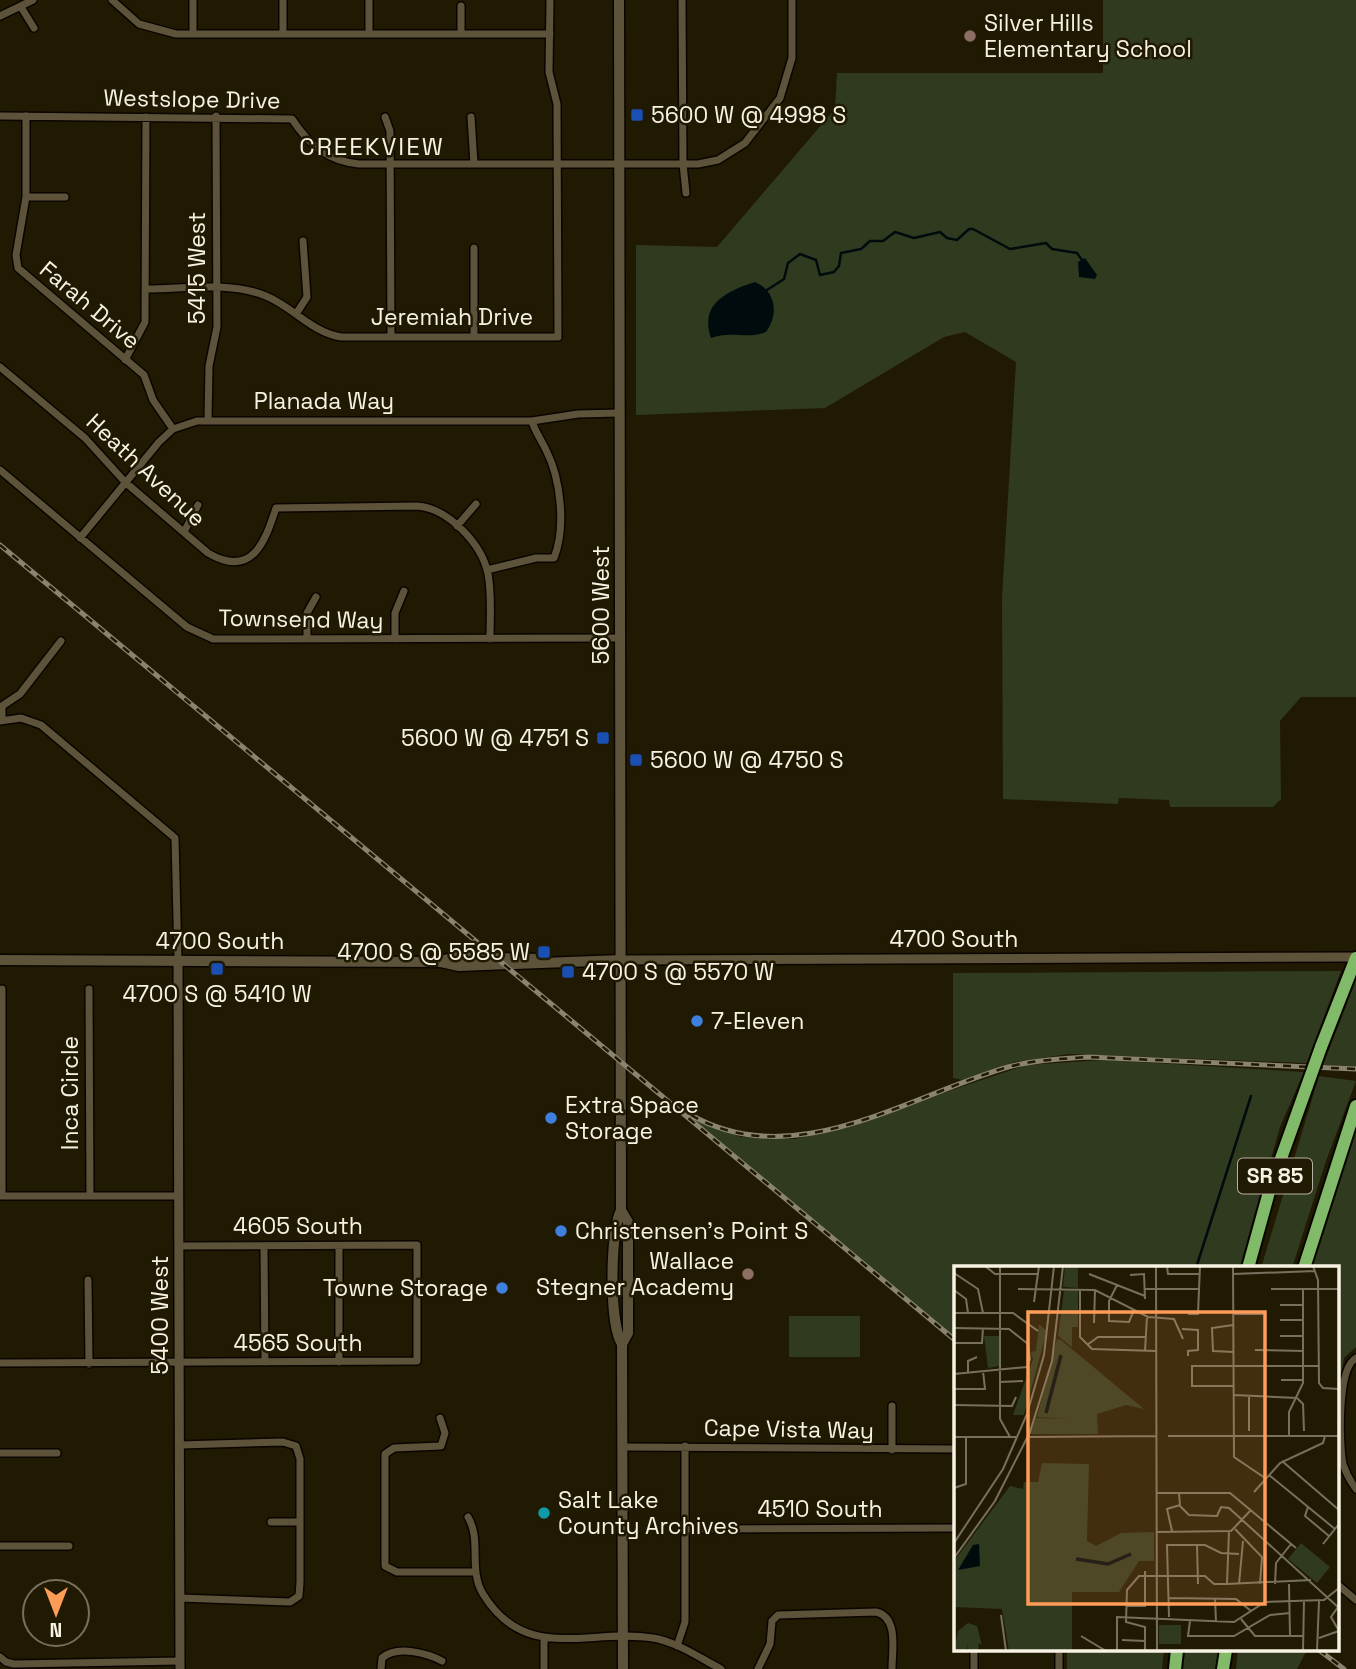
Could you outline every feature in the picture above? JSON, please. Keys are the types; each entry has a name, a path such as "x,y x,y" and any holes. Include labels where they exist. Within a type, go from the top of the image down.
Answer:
{"highway":[{"name":"SR 85","path":"1249,1266 1269,1192 1356,958"},
{"name":"SR 85","path":"1305,1266 1356,1106"}],"main road":[{"name":"5600 West","path":"619,0 621,1210 628,1222 628,1333 622,1344 623,1669"},
{"name":"4700 South","path":"0,960 441,962 454,957 528,957 552,960 621,960"}],"street":[{"path":"0,16 33,0"},
{"path":"112,0 130,18 151,29 193,34 550,34"},
{"path":"193,0 193,34"},
{"path":"283,0 283,34"},
{"path":"369,0 369,34"},
{"name":"Jeremiah Drive","path":"147,289 217,288 264,295 329,335 558,337 557,104 549,72 550,0"},
{"path":"682,0 683,164 687,193"},
{"name":"Westslope Drive","path":"0,116 292,119 314,146 344,163 683,164 718,160 745,144 780,98 788,80 792,58 792,0"},
{"path":"461,6 461,34"},
{"path":"21,7 34,28"},
{"name":"Farah Drive","path":"26,116 26,197 16,255 18,268 144,375 153,400 173,429"},
{"path":"125,360 145,322 146,117"},
{"name":"5415 West","path":"208,419 208,366 216,336 216,117"},
{"path":"385,117 390,131 391,337"},
{"path":"471,117 474,164"},
{"path":"26,197 65,197"},
{"path":"296,314 307,297 303,241"},
{"path":"474,248 474,337"},
{"name":"Heath Avenue","path":"0,367 97,449 125,482 208,553 232,562 254,555 261,548 276,508 425,507 438,511 457,526 476,548 487,570 490,639"},
{"name":"Planada Way","path":"173,429 208,419 532,421 579,414 619,413"},
{"path":"487,570 536,558 554,558 559,546 556,482 546,450 532,421"},
{"path":"80,538 125,482 173,429"},
{"name":"Townsend Way","path":"0,470 197,634 223,639 620,638"},
{"path":"457,526 477,504"},
{"path":"184,532 198,505"},
{"path":"395,639 395,612 404,591"},
{"path":"307,639 307,613 317,597"},
{"path":"61,641 20,694 2,706 1,720 21,718 41,725 175,838 177,960"},
{"name":"4700 South","path":"621,960 1356,958"},
{"name":"5400 West","path":"177,960 180,1665"},
{"path":"2,989 1,1196 179,1196"},
{"name":"Inca Circle","path":"89,989 90,1196"},
{"name":"4605 South","path":"179,1246 417,1245 417,1361"},
{"path":"264,1246 265,1362"},
{"path":"339,1246 340,1362"},
{"path":"88,1280 89,1364"},
{"path":"1356,1358 1347,1366 1342,1387 1342,1450 1346,1471 1356,1489"},
{"name":"4565 South","path":"0,1363 417,1361"},
{"path":"892,1406 892,1450"},
{"path":"440,1418 445,1433 441,1446 394,1448 385,1454 384,1558 387,1569 475,1572"},
{"path":"180,1445 294,1444 300,1459 299,1596 286,1602 180,1598"},
{"path":"677,1646 685,1622 685,1446"},
{"name":"Cape Vista Way","path":"622,1447 954,1449"},
{"path":"0,1454 57,1453"},
{"path":"468,1517 475,1533 475,1572 484,1596 509,1623 525,1633 544,1638 655,1639 677,1646 721,1669"},
{"path":"271,1522 300,1522"},
{"name":"4510 South","path":"685,1529 954,1528"},
{"path":"0,1546 69,1546"},
{"path":"1338,1585 1356,1600"},
{"path":"758,1669 769,1647 774,1617 787,1613 876,1612 888,1617 891,1625 892,1669"},
{"path":"544,1638 544,1669"},
{"path":"381,1669 381,1661 386,1654 423,1653 442,1661"},
{"path":"1,1658 14,1664 180,1665"}],"green space":[{"path":"1103,0 1356,0 1356,697 1301,697 1280,721 1281,799 1273,807 1170,807 1169,800 1119,798 1118,804 1003,799 1002,598 1016,362 965,332 944,337 825,408 636,415 636,245 717,247 835,109 837,73 1103,73"},
{"path":"1341,971 1307,1063 1069,1054 1014,1062 962,1080 953,1078 953,973"},
{"path":"1356,980 1356,1067 1323,1065"},
{"path":"1104,1060 1304,1072 1280,1127 1241,1266 954,1266 954,1337 692,1119 741,1137 795,1139 840,1128 1026,1065"},
{"path":"1319,1076 1356,1081 1326,1161 1293,1266 1262,1266"},
{"path":"1356,1130 1356,1347 1344,1358 1338,1396 1338,1266 1313,1266"},
{"path":"789,1316 860,1316 860,1357 789,1357"},
{"path":"1067,1652 1164,1652 1162,1669 1067,1669"},
{"path":"1185,1652 1219,1652 1216,1669 1183,1669"},
{"path":"1238,1652 1306,1652 1297,1669 1236,1669"}],"shaded area":[{"path":"1085,258 1097,275 1095,279 1079,277 1078,262"},
{"path":"755,282 767,291 773,304 773,318 766,332 711,338 708,326 712,308 726,295"}],"waterway":[{"path":"767,290 784,279 788,263 800,254 816,260 820,275 834,272 839,266 841,253 861,249 870,241 883,241 895,232 914,238 940,232 947,238 957,240 969,229 973,229 1010,249 1046,243 1052,249 1077,253 1082,260"},
{"path":"1197,1266 1251,1096"}],"railway":[{"path":"0,545 954,1339"},
{"path":"691,1115 730,1131 770,1136 810,1133 851,1124 1008,1067 1038,1061 1088,1057 1356,1069"},
{"path":"1322,1652 1344,1669"}],"place":[{"name":"Silver Hills Elementary School","path":"970,36"},
{"name":"5600 W @ 4998 S","path":"637,115"},
{"name":"5600 W @ 4751 S","path":"603,738"},
{"name":"5600 W @ 4750 S","path":"636,760"},
{"name":"4700 S @ 5585 W","path":"544,952"},
{"name":"4700 S @ 5410 W","path":"217,969"},
{"name":"4700 S @ 5570 W","path":"568,972"},
{"name":"7-Eleven","path":"697,1021"},
{"name":"Extra Space Storage","path":"551,1118"},
{"name":"Christensen's Point S","path":"561,1231"},
{"name":"Wallace Stegner Academy","path":"748,1274"},
{"name":"Towne Storage","path":"502,1288"},
{"name":"Salt Lake County Archives","path":"544,1513"}],"district":[{"name":"CREEKVIEW","path":"372,147"}]}
